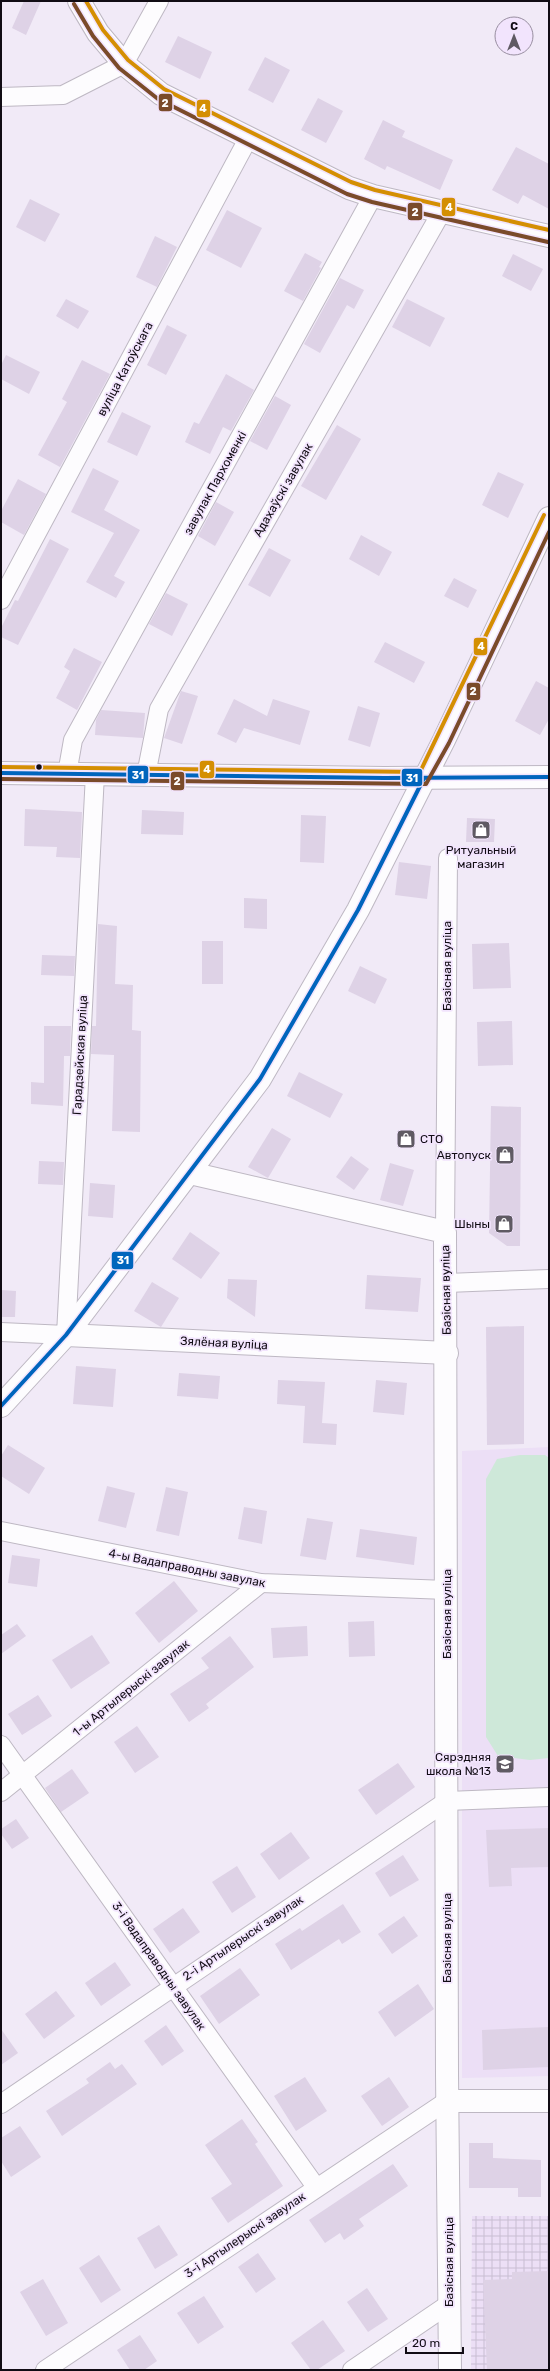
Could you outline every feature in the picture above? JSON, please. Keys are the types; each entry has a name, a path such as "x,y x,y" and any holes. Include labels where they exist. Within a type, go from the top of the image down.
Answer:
{"main road":[{"path":"79,1 98,33 124,64 161,94 348,188 373,196 441,213 549,236"},
{"path":"1,1406 66,1335 260,1080 358,910 444,740 549,518"},
{"path":"1,773 424,778 549,777"},
{"path":"190,1173 445,1232"},
{"name":"Базісная вуліца","path":"445,1232 447,1283 447,2102 450,2370"},
{"name":"Зялёная вуліца","path":"66,1335 447,1353"},
{"path":"447,2102 549,2101"}],"street":[{"path":"1,97 63,95 124,64 159,1"},
{"name":"вуліца Катоўскага","path":"1,600 249,137"},
{"name":"завулак Пархоменкі","path":"67,774 73,740 373,196"},
{"name":"Адахаўскі завулак","path":"146,775 159,709 441,213"},
{"name":"Гарадзейская вуліца","path":"66,1335 95,774"},
{"name":"Базісная вуліца","path":"445,1232 448,858"},
{"path":"447,1283 549,1279"},
{"name":"Зялёная вуліца","path":"1,1332 66,1335"},
{"name":"4-ы Вадаправодны завулак","path":"1,1531 262,1583 447,1590"},
{"name":"1-ы Артылерыскі завулак","path":"1,1792 262,1583"},
{"name":"3-і Вадаправодны завулак","path":"1,1745 316,2187"},
{"path":"447,1801 549,1797"},
{"name":"2-і Артылерыскі завулак","path":"1,2104 447,1801"},
{"name":"3-і Артылерыскі завулак","path":"45,2370 316,2187 447,2102"},
{"path":"352,2370 449,2304"}],"shaded area":[{"name":"Сярэдняя школа №13","path":"549,1447 549,2076 462,2078 462,1451"},
{"path":"472,2216 549,2216 549,2370 471,2370"}],"green space":[{"path":"520,1455 545,1455 549,1458 549,1758 530,1760 498,1756 486,1737 486,1479 497,1459"}],"building":[{"path":"24,1 41,1 26,35 12,28"},
{"path":"178,36 212,52 200,79 165,62"},
{"path":"265,57 290,70 273,103 248,90"},
{"path":"318,98 343,111 326,143 301,130"},
{"path":"383,120 405,131 402,137 453,160 440,190 387,166 385,170 364,159"},
{"path":"516,147 549,164 549,209 523,195 518,204 492,190"},
{"path":"30,199 60,214 45,242 16,227"},
{"path":"227,210 262,228 241,268 206,250"},
{"path":"155,236 177,247 157,287 136,277"},
{"path":"305,253 322,262 319,267 321,268 303,301 284,291"},
{"path":"513,254 543,269 531,291 502,276"},
{"path":"340,278 364,290 354,309 347,305 320,353 304,344"},
{"path":"66,299 89,311 78,329 56,316"},
{"path":"407,299 445,318 430,347 392,327"},
{"path":"167,325 187,335 166,375 147,365"},
{"path":"6,355 40,372 29,394 1,379 1,365"},
{"path":"82,360 110,374 60,467 38,455 67,402 62,399"},
{"path":"226,374 254,390 231,431 223,427 210,454 185,442 194,422 199,424"},
{"path":"275,396 291,405 267,450 250,441"},
{"path":"122,412 151,426 137,456 107,442"},
{"path":"337,425 361,439 326,500 301,486"},
{"path":"93,468 119,481 104,510 140,530 114,576 125,582 116,598 86,582 114,533 71,512"},
{"path":"498,472 524,484 508,518 482,505"},
{"path":"18,479 46,494 24,535 1,522 1,511"},
{"path":"216,502 234,512 215,546 198,536"},
{"path":"361,535 392,552 379,576 349,559"},
{"path":"50,539 69,549 18,645 1,637 1,628 15,600 18,601"},
{"path":"269,548 291,560 270,597 248,585"},
{"path":"454,578 477,590 468,608 444,596"},
{"path":"166,593 188,604 172,636 149,624"},
{"path":"385,642 425,662 414,683 374,662"},
{"path":"74,648 102,662 77,710 56,698 70,671 64,667"},
{"path":"536,681 549,688 549,719 540,735 515,721"},
{"path":"181,691 198,696 182,744 164,738"},
{"path":"234,699 267,716 273,699 310,711 300,745 244,728 236,743 217,734"},
{"path":"358,706 380,713 370,747 348,740"},
{"path":"101,710 145,713 143,738 95,735 96,720"},
{"path":"25,809 82,812 80,858 56,857 57,847 24,846"},
{"path":"142,810 184,812 183,835 141,834"},
{"path":"301,815 326,816 324,863 300,862"},
{"name":"Ритуальный магазин","path":"467,818 495,819 494,842 466,842"},
{"path":"399,862 431,866 427,899 395,895"},
{"path":"244,898 267,899 267,929 244,928"},
{"path":"98,924 117,926 115,984 133,985 132,1030 141,1031 140,1132 112,1131 114,1055 91,1054 92,1026 96,1026"},
{"path":"202,941 223,941 223,984 202,984"},
{"path":"509,943 511,988 473,989 472,944"},
{"path":"42,955 75,956 74,976 41,975"},
{"path":"360,966 387,979 375,1004 348,991"},
{"path":"512,1021 513,1065 478,1066 477,1022"},
{"path":"44,1026 71,1026 70,1056 64,1056 63,1106 31,1104 31,1082 44,1083"},
{"path":"299,1072 343,1094 330,1118 287,1096"},
{"name":"Автопуск","path":"491,1106 521,1107 520,1246 507,1246 489,1233"},
{"path":"272,1128 291,1139 268,1178 248,1167"},
{"path":"351,1156 369,1169 354,1190 336,1177"},
{"path":"39,1161 64,1162 63,1185 38,1184"},
{"path":"390,1163 414,1170 403,1206 380,1200"},
{"path":"90,1183 115,1185 113,1218 88,1216"},
{"path":"190,1232 220,1253 201,1279 172,1259"},
{"path":"367,1275 421,1278 418,1312 365,1309"},
{"path":"228,1279 257,1280 255,1317 227,1298"},
{"path":"152,1282 179,1298 161,1327 134,1311"},
{"path":"1,1290 16,1291 15,1317 1,1317"},
{"path":"524,1326 524,1444 487,1445 486,1327"},
{"path":"76,1366 116,1369 113,1407 73,1404"},
{"path":"179,1373 220,1376 218,1399 177,1396"},
{"path":"278,1380 325,1382 322,1423 337,1424 336,1445 303,1443 305,1406 277,1404"},
{"path":"376,1380 407,1383 404,1415 373,1412"},
{"path":"8,1445 45,1468 29,1494 1,1476 1,1456"},
{"path":"107,1486 135,1493 126,1528 98,1521"},
{"path":"166,1487 188,1492 179,1536 156,1531"},
{"path":"244,1507 267,1511 262,1544 238,1539"},
{"path":"307,1518 333,1522 326,1560 300,1556"},
{"path":"360,1529 417,1537 414,1565 356,1557"},
{"path":"12,1555 40,1559 37,1587 8,1583"},
{"path":"174,1581 198,1611 159,1643 135,1613"},
{"path":"374,1621 375,1656 349,1657 348,1622"},
{"path":"17,1624 26,1636 1,1654 1,1635"},
{"path":"307,1626 308,1656 273,1658 271,1628"},
{"path":"92,1635 110,1663 71,1689 52,1660"},
{"path":"230,1636 254,1667 206,1704 209,1708 189,1722 170,1694 209,1668 201,1658"},
{"path":"38,1695 52,1716 22,1735 8,1714"},
{"path":"137,1726 159,1757 135,1773 114,1742"},
{"path":"398,1763 415,1787 376,1815 358,1790"},
{"path":"72,1769 89,1793 61,1812 45,1788"},
{"path":"16,1819 29,1838 12,1849 1,1834 1,1829"},
{"path":"549,1828 549,1867 511,1868 512,1886 489,1887 486,1830"},
{"path":"291,1832 310,1858 279,1880 260,1854"},
{"path":"403,1855 419,1880 390,1897 375,1873"},
{"path":"237,1866 256,1897 232,1913 212,1882"},
{"path":"343,1904 361,1932 342,1944 339,1939 291,1970 275,1944 300,1928 302,1931"},
{"path":"183,1908 200,1932 170,1953 153,1929"},
{"path":"404,1916 418,1936 392,1954 378,1934"},
{"path":"115,1962 131,1985 101,2006 85,1983"},
{"path":"240,1968 260,1995 219,2024 200,1996"},
{"path":"418,1984 434,2009 395,2037 378,2012"},
{"path":"56,1991 75,2016 44,2039 25,2014"},
{"path":"166,2025 184,2051 162,2066 144,2041"},
{"path":"549,2027 549,2067 483,2070 482,2030"},
{"path":"1,2029 18,2053 1,2065"},
{"path":"110,2062 115,2069 122,2064 137,2084 62,2136 46,2111 89,2083 86,2079"},
{"path":"305,2077 327,2111 296,2131 274,2096"},
{"path":"389,2077 409,2107 382,2126 361,2096"},
{"path":"242,2119 258,2142 255,2144 283,2186 228,2223 211,2198 232,2184 205,2145"},
{"path":"20,2126 41,2157 11,2177 1,2161 1,2138"},
{"path":"469,2143 493,2143 493,2158 541,2160 541,2197 518,2197 518,2188 469,2188"},
{"path":"393,2164 408,2186 359,2219 364,2226 344,2240 340,2233 325,2243 309,2220"},
{"path":"159,2225 178,2255 155,2269 137,2238"},
{"path":"258,2253 276,2279 256,2293 238,2267"},
{"path":"99,2255 121,2290 101,2303 79,2268"},
{"path":"549,2271 549,2370 487,2370 483,2280 512,2279 512,2272"},
{"path":"43,2279 68,2323 46,2336 20,2292"},
{"path":"367,2288 388,2319 368,2332 347,2302"},
{"path":"204,2296 224,2327 198,2344 177,2313"},
{"path":"323,2320 345,2351 317,2370 311,2370 291,2343"},
{"path":"140,2335 157,2361 144,2370 130,2370 117,2350"}],"transit line":[{"name":"4","path":"86,1 103,30 128,60 164,89 351,182 375,190 549,230"},
{"name":"2","path":"74,4 93,36 119,68 158,99 347,194 372,202 548,242"},
{"name":"4","path":"1,767 420,772 544,515"},
{"name":"2","path":"1,779 426,784 449,743 549,532"},
{"name":"31","path":"1,773 384,778 549,777"},
{"name":"31","path":"1,1406 66,1335 260,1079 358,910 424,778"}],"place":[{"name":"Ритуальный магазин","path":"481,830"},
{"name":"СТО","path":"406,1139"},
{"name":"Автопуск","path":"505,1155"},
{"name":"Шыны","path":"504,1224"},
{"name":"Сярэдняя школа №13","path":"505,1764"}]}
